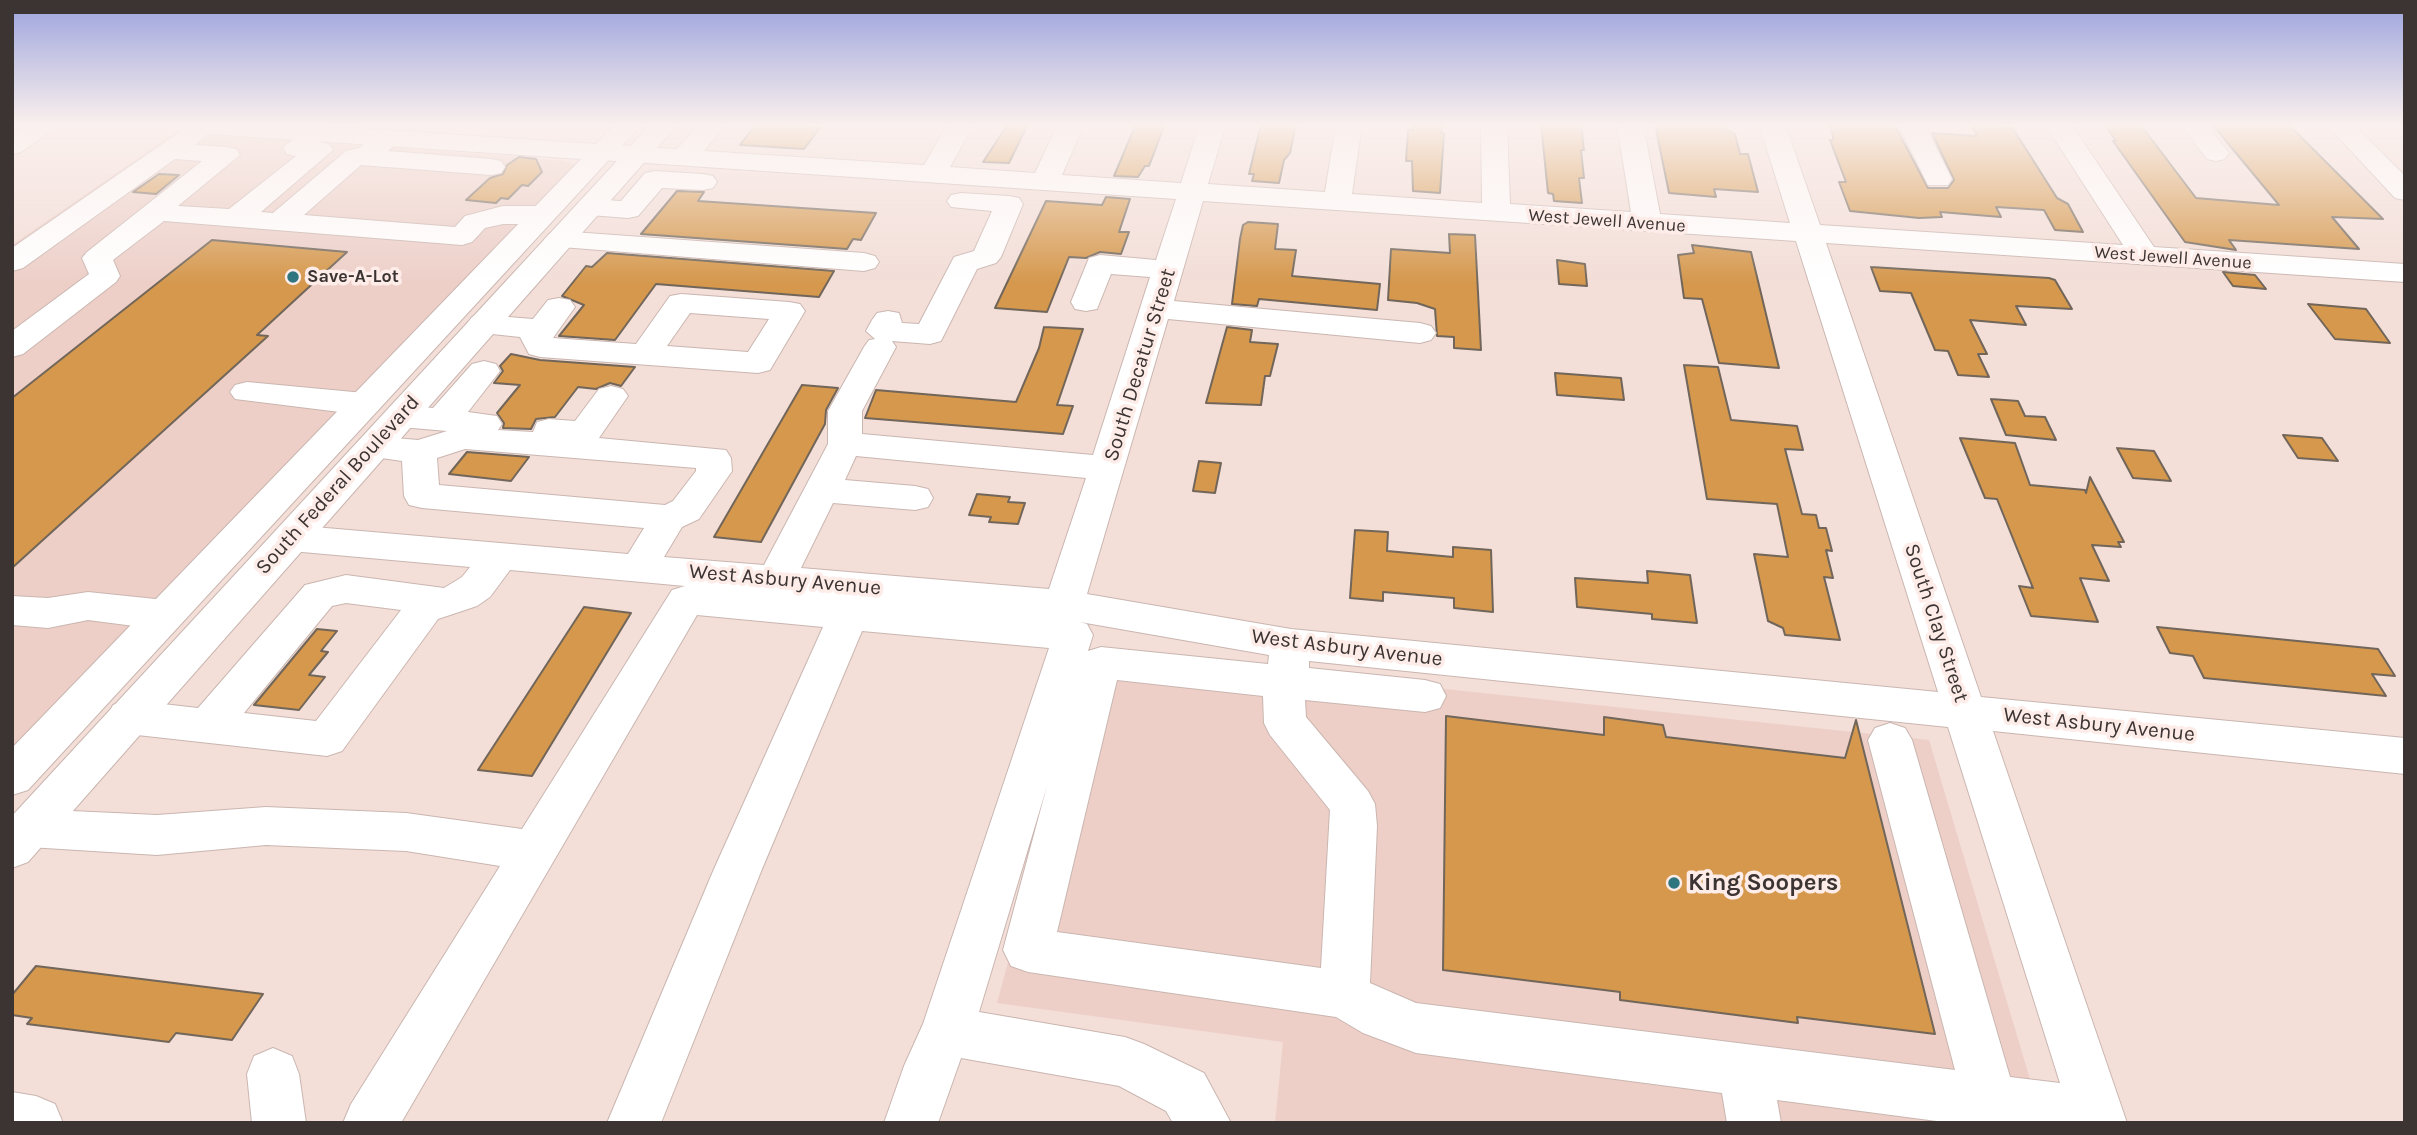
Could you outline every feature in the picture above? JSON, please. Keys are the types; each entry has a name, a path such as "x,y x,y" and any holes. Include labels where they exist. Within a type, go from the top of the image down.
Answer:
{"street":[{"path":"12,262 132,177"},
{"path":"12,347 105,276 97,258 200,177"},
{"path":"236,218 287,177"},
{"path":"279,222 308,197 325,177"},
{"name":"South Federal Boulevard","path":"21,838 484,324 583,177"},
{"name":"South Federal Boulevard","path":"12,777 364,404 551,228 590,206 617,177"},
{"path":"590,206 628,210 655,179 728,183 733,177"},
{"name":"West Jewell Avenue","path":"964,177 2405,273"},
{"path":"1045,182 1047,177"},
{"name":"South Decatur Street","path":"1064,605 1197,177"},
{"path":"1337,202 1341,177"},
{"path":"1495,177 1496,213"},
{"path":"1639,177 1647,223"},
{"name":"South Clay Street","path":"1789,177 2099,1119"},
{"path":"2094,177 2145,256"},
{"path":"2390,177 2405,192"},
{"path":"308,197 474,211 489,219"},
{"path":"776,579 845,444 845,411 884,333 882,331 930,334 965,263 986,257 1009,204 948,200"},
{"path":"91,206 462,236 475,222 503,215 551,228 864,262"},
{"path":"1086,302 1100,264 1170,270"},
{"path":"1158,309 1419,333"},
{"path":"484,324 551,318 536,336 540,347 645,354"},
{"path":"442,420 484,371"},
{"path":"247,391 364,404"},
{"path":"401,416 584,433 611,396"},
{"path":"373,447 419,452 463,438 712,458 714,471 686,510 669,518 422,496 419,452"},
{"path":"845,444 1108,468"},
{"path":"822,490 915,498"},
{"path":"639,567 669,518"},
{"name":"West Asbury Avenue","path":"291,538 1064,605 1289,663 1965,712 2405,756"},
{"path":"128,717 327,739 424,609 463,596 475,587 501,555"},
{"path":"209,726 320,595 346,589 445,602"},
{"path":"370,1123 686,600 1073,635 947,1031 930,1066 911,1123"},
{"path":"30,612 88,606 165,615"},
{"path":"634,1123 738,869 849,614"},
{"path":"1425,696 1289,663 1186,672 1101,663 1028,950 1345,995 1381,1016 1416,1028 1990,1101 2099,1119"},
{"path":"1289,663 1283,708 1285,723 1352,804 1354,826 1345,995"},
{"path":"1890,740 1990,1101"},
{"path":"21,838 157,835 265,826 406,832 533,852"},
{"path":"947,1031 1125,1062 1185,1092 1204,1123"},
{"path":"1745,1070 1754,1123"},
{"path":"12,1119 36,1123"}],"shaded area":[{"path":"110,177 571,177 12,763 12,245"},
{"path":"1093,652 1929,740 2043,1123 1275,1123 1283,1042 997,1003"}],"building":[{"path":"155,177 177,177 156,194 133,192"},
{"path":"537,177 528,186 522,185 508,199 501,198 496,203 466,200 490,178"},
{"path":"1253,177 1280,177 1279,183 1252,181"},
{"path":"1413,177 1441,177 1440,193 1413,191"},
{"path":"1546,177 1584,177 1579,178 1582,203 1554,201 1553,194 1548,193"},
{"path":"1666,177 1754,177 1758,192 1714,189 1716,197 1669,193"},
{"path":"1844,177 1922,177 1928,188 1948,188 1954,180 1953,177 2044,177 2057,198 2068,204 2083,232 2055,230 2044,210 1996,207 2001,217 1940,212 1942,217 1919,218 1850,211 1839,182 1846,182"},
{"path":"2139,177 2180,177 2196,198 2279,205 2256,177 2341,177 2383,219 2332,217 2359,249 2229,240 2236,250 2185,242"},
{"path":"677,191 704,192 698,201 876,213 861,240 853,239 847,249 641,234"},
{"path":"1106,197 1130,199 1119,232 1129,232 1121,254 1100,252 1086,258 1069,257 1047,312 995,308 1046,201 1102,205"},
{"path":"1248,222 1278,224 1275,249 1296,250 1292,276 1380,284 1377,310 1259,299 1257,306 1232,304 1240,239 1243,225"},
{"path":"1449,234 1475,235 1481,350 1454,348 1454,337 1437,336 1435,309 1417,303 1388,300 1391,249 1450,253"},
{"path":"212,240 347,252 257,335 268,336 12,568 12,398"},
{"path":"1692,245 1751,252 1779,368 1719,363 1702,299 1684,298 1678,255 1694,253"},
{"path":"607,253 834,271 819,297 656,284 615,340 559,336 584,305 562,296 586,266 592,267"},
{"path":"1557,260 1585,264 1587,286 1559,284"},
{"path":"1871,267 2049,278 2055,280 2072,309 2016,306 2026,325 1970,320 1987,354 1978,354 1989,377 1958,375 1948,351 1935,350 1911,293 1880,291"},
{"path":"2223,272 2255,275 2266,289 2233,286"},
{"path":"2308,304 2366,309 2390,343 2335,339"},
{"path":"1044,327 1083,329 1057,405 1073,406 1063,434 865,418 876,390 1016,402 1039,348"},
{"path":"1227,327 1252,330 1250,342 1278,344 1270,376 1265,376 1261,405 1206,403"},
{"path":"511,354 540,360 635,367 621,386 610,383 596,389 578,387 555,417 536,419 531,429 503,428 504,423 497,413 520,385 494,383 503,371 500,366"},
{"path":"1684,365 1718,367 1731,420 1797,426 1803,450 1785,449 1802,514 1816,515 1819,528 1826,528 1832,551 1826,550 1833,578 1824,577 1840,640 1785,635 1783,628 1768,621 1754,554 1788,557 1777,504 1707,499"},
{"path":"1555,373 1621,378 1624,400 1557,395"},
{"path":"802,385 838,388 826,410 825,424 761,542 714,537"},
{"path":"1991,399 2018,401 2025,416 2045,417 2056,440 2006,435"},
{"path":"2283,435 2322,438 2338,461 2298,458"},
{"path":"1960,438 2015,443 2030,485 2085,490 2086,493 2090,477 2124,542 2118,542 2121,547 2092,545 2109,581 2080,578 2098,622 2031,616 2019,586 2033,588 1997,499 1985,498"},
{"path":"2117,448 2154,451 2171,481 2133,478"},
{"path":"467,452 529,457 511,481 449,474"},
{"path":"1199,461 1221,463 1215,493 1193,491"},
{"path":"977,494 1010,497 1008,502 1025,503 1018,524 989,522 991,517 969,515"},
{"path":"1355,530 1388,532 1387,551 1453,557 1453,547 1491,550 1493,612 1454,608 1454,598 1383,592 1383,601 1350,598"},
{"path":"1647,571 1690,575 1697,623 1652,619 1652,614 1577,607 1575,578 1648,583"},
{"path":"584,607 631,613 532,776 478,770"},
{"path":"2157,627 2378,649 2395,676 2372,674 2386,696 2204,678 2193,656 2170,653"},
{"path":"317,629 337,631 321,651 328,652 309,675 325,677 299,710 254,705"},
{"path":"1446,716 1604,735 1604,717 1663,725 1666,737 1845,758 1856,720 1935,1034 1797,1017 1798,1023 1620,1000 1620,992 1443,970"},
{"path":"36,966 263,994 232,1040 176,1033 169,1042 27,1024 32,1018 12,1015 12,995"}],"place":[{"name":"Save-A-Lot","path":"293,277"},
{"name":"King Soopers","path":"1674,883"}]}
